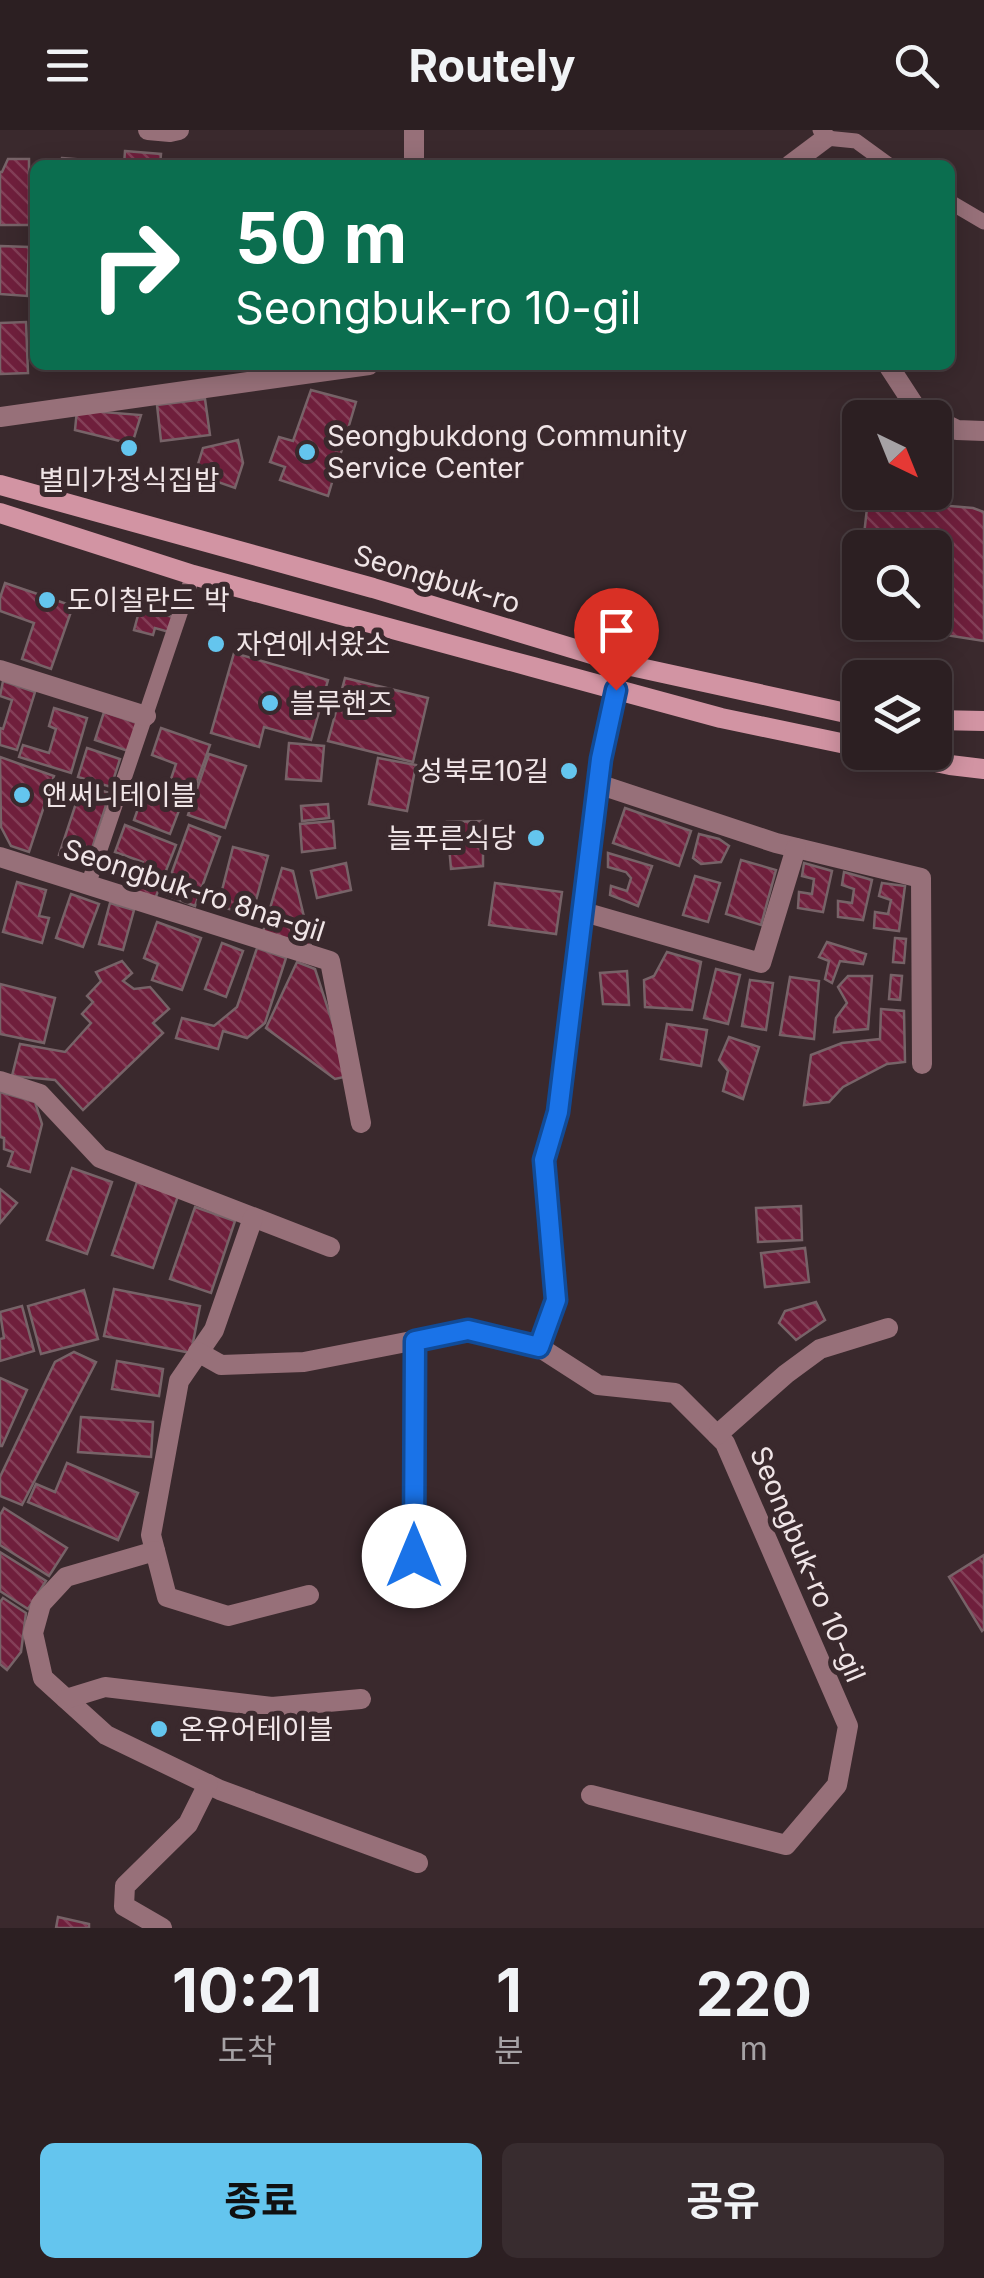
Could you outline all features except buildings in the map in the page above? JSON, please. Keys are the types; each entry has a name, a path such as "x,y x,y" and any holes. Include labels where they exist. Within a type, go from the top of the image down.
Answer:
{"main road":[{"name":"Seongbuk-ro","path":"0,485 374,588 631,666 842,712"},
{"name":"Seongbuk-ro","path":"0,513 194,575 721,718 842,743"},
{"path":"952,720 984,721"},
{"path":"952,765 984,769"}],"street":[{"path":"148,130 178,130"},
{"path":"414,130 414,160"},
{"path":"795,160 823,134"},
{"path":"0,416 333,370"},
{"path":"891,370 911,400"},
{"path":"952,427 984,431"},
{"path":"0,670 146,716"},
{"path":"539,1347 556,1300 544,1160 558,1112 601,759 616,690"},
{"path":"598,784 776,843 921,878 922,1064"},
{"path":"584,912 760,963 796,848"},
{"name":"Seongbuk-ro 8na-gil","path":"0,857 330,961 362,1123"},
{"path":"0,1081 40,1094 100,1158 330,1247"},
{"path":"253,1218 214,1330 179,1381 151,1535 167,1597 228,1616 309,1594"},
{"path":"717,1435 820,1349 888,1328"},
{"name":"Seongbuk-ro 10-gil","path":"198,1352 221,1364 304,1362 468,1330 539,1347 598,1385 674,1393 725,1444 848,1726 837,1785 786,1844 591,1795"},
{"path":"414,1556 415,1341"},
{"path":"155,1551 66,1578 42,1604 33,1633 43,1678 106,1734 208,1784 418,1863"},
{"path":"66,1699 105,1687 272,1707 360,1699"},
{"path":"162,1928 124,1906 125,1886 188,1824 208,1784"}],"lane":[{"path":"823,134 856,141 883,160"},
{"path":"955,205 984,222"},
{"path":"88,885 194,575"}],"place":[{"name":"별미가정식집밥","path":"129,448"},
{"name":"Seongbukdong Community Service Center","path":"307,452"},
{"name":"도이칠란드 박","path":"47,600"},
{"name":"자연에서왔소","path":"216,644"},
{"name":"블루핸즈","path":"270,703"},
{"name":"성북로10길","path":"569,771"},
{"name":"앤써니테이블","path":"22,795"},
{"name":"늘푸른식당","path":"536,838"},
{"name":"온유어테이블","path":"159,1729"}],"route":[{"path":"414,1556 415,1341 468,1330 539,1347 556,1300 544,1160 558,1112 601,759 616,690"}]}
